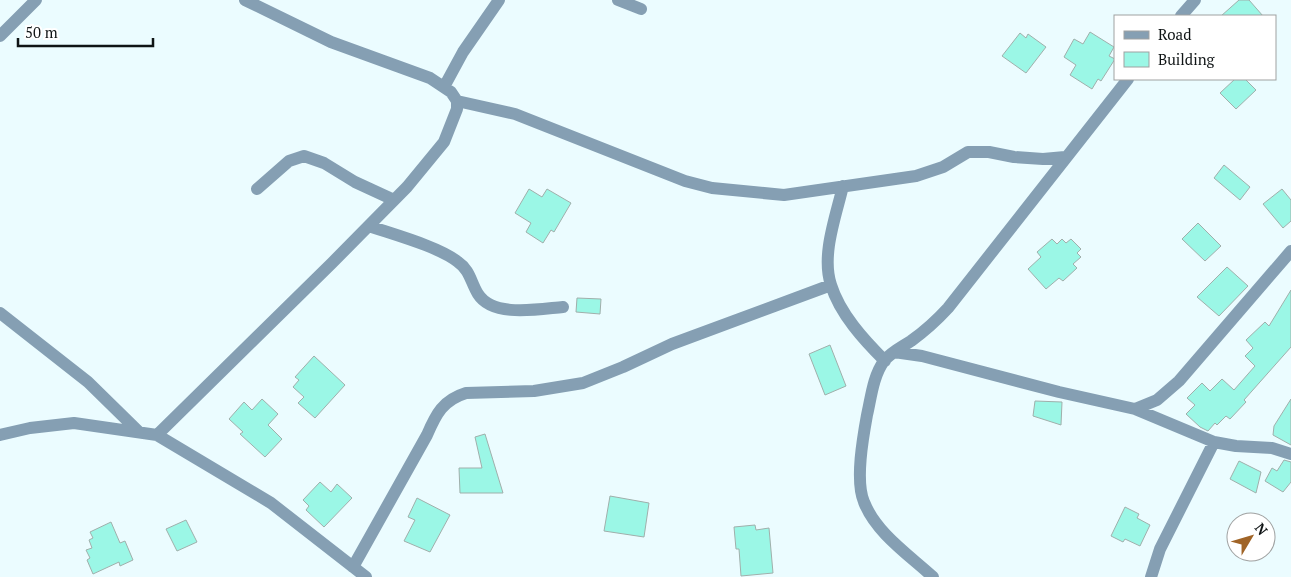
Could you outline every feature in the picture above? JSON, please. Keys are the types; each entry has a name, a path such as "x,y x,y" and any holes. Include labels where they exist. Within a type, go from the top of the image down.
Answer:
{"street":[{"path":"0,36 36,0"},
{"path":"245,0 331,42 430,78 444,87 457,101 515,114 685,182 712,188 784,195 916,176 943,167 968,152 989,152 1043,159 1065,157"},
{"path":"444,87 464,52 499,0"},
{"path":"618,0 641,9"},
{"path":"1182,15 1195,0"},
{"path":"933,577 887,535 871,515 863,501 861,484 864,430 873,390 889,356 931,325 948,308 996,250 1065,157 1127,80"},
{"path":"157,435 369,226 429,162 444,142 455,116 457,101"},
{"path":"257,189 282,166 295,158 304,156 324,163 355,182 394,200"},
{"path":"843,186 830,243 829,266 831,285 852,323 889,356 922,356 1059,392 1135,409 1214,442 1236,446 1272,448 1291,454"},
{"path":"369,226 449,255 463,266 479,295 492,305 521,310 563,307"},
{"path":"1135,409 1157,400 1179,381 1291,251"},
{"path":"353,567 428,435 436,416 454,396 466,393 552,389 583,383 672,344 831,285"},
{"path":"0,313 88,382 139,432"},
{"path":"0,436 30,428 74,423 157,435 271,503 366,577"},
{"path":"1151,577 1160,549 1214,442"}],"building":[{"path":"1239,0 1249,0 1262,15 1222,15"},
{"path":"1090,32 1114,47 1109,56 1114,58 1114,61 1101,81 1098,79 1092,89 1070,75 1076,65 1064,57 1074,39 1083,44"},
{"path":"1020,33 1026,38 1028,34 1046,47 1026,73 1002,56"},
{"path":"1234,80 1246,80 1256,90 1236,109 1220,93"},
{"path":"1224,165 1250,187 1240,200 1214,178"},
{"path":"529,189 542,197 547,189 571,203 554,232 551,230 543,243 526,232 531,223 515,213"},
{"path":"1282,189 1291,200 1291,221 1283,228 1263,204"},
{"path":"1198,223 1221,246 1205,261 1182,239"},
{"path":"1052,239 1057,244 1062,239 1066,243 1071,239 1081,249 1077,253 1081,257 1073,264 1077,268 1063,281 1059,278 1046,289 1028,269 1041,257 1037,252"},
{"path":"1227,267 1248,286 1219,316 1197,297"},
{"path":"1291,290 1291,347 1244,400 1246,402 1230,419 1226,416 1217,425 1215,423 1208,431 1200,427 1186,414 1195,405 1187,398 1202,383 1210,391 1222,379 1234,390 1255,366 1245,356 1253,348 1246,340 1265,322 1269,326"},
{"path":"577,298 601,299 600,314 576,312"},
{"path":"830,345 846,386 825,395 809,354"},
{"path":"314,356 345,385 315,418 298,403 304,397 293,387 299,380 295,377"},
{"path":"262,399 278,414 268,425 282,439 265,457 240,434 243,432 229,419 244,402 252,410"},
{"path":"1291,399 1291,445 1273,435 1274,426"},
{"path":"1035,401 1062,402 1061,425 1033,416"},
{"path":"485,434 503,493 460,493 459,468 482,468 475,437"},
{"path":"1284,460 1291,462 1291,482 1283,492 1265,481 1272,468 1277,471"},
{"path":"1239,461 1261,472 1256,493 1230,479"},
{"path":"320,482 331,492 337,484 352,498 324,527 306,510 309,506 303,500"},
{"path":"610,496 649,503 644,537 604,531"},
{"path":"417,498 450,515 430,552 404,541 415,520 408,517"},
{"path":"1125,507 1139,514 1137,518 1150,525 1140,546 1125,539 1123,542 1111,536"},
{"path":"186,520 197,542 177,551 166,529"},
{"path":"111,522 120,543 125,541 133,560 120,566 119,562 93,574 87,560 90,558 86,550 92,548 89,540 93,538 90,532"},
{"path":"755,525 756,530 769,528 773,573 741,576 739,549 736,549 734,527"}]}
